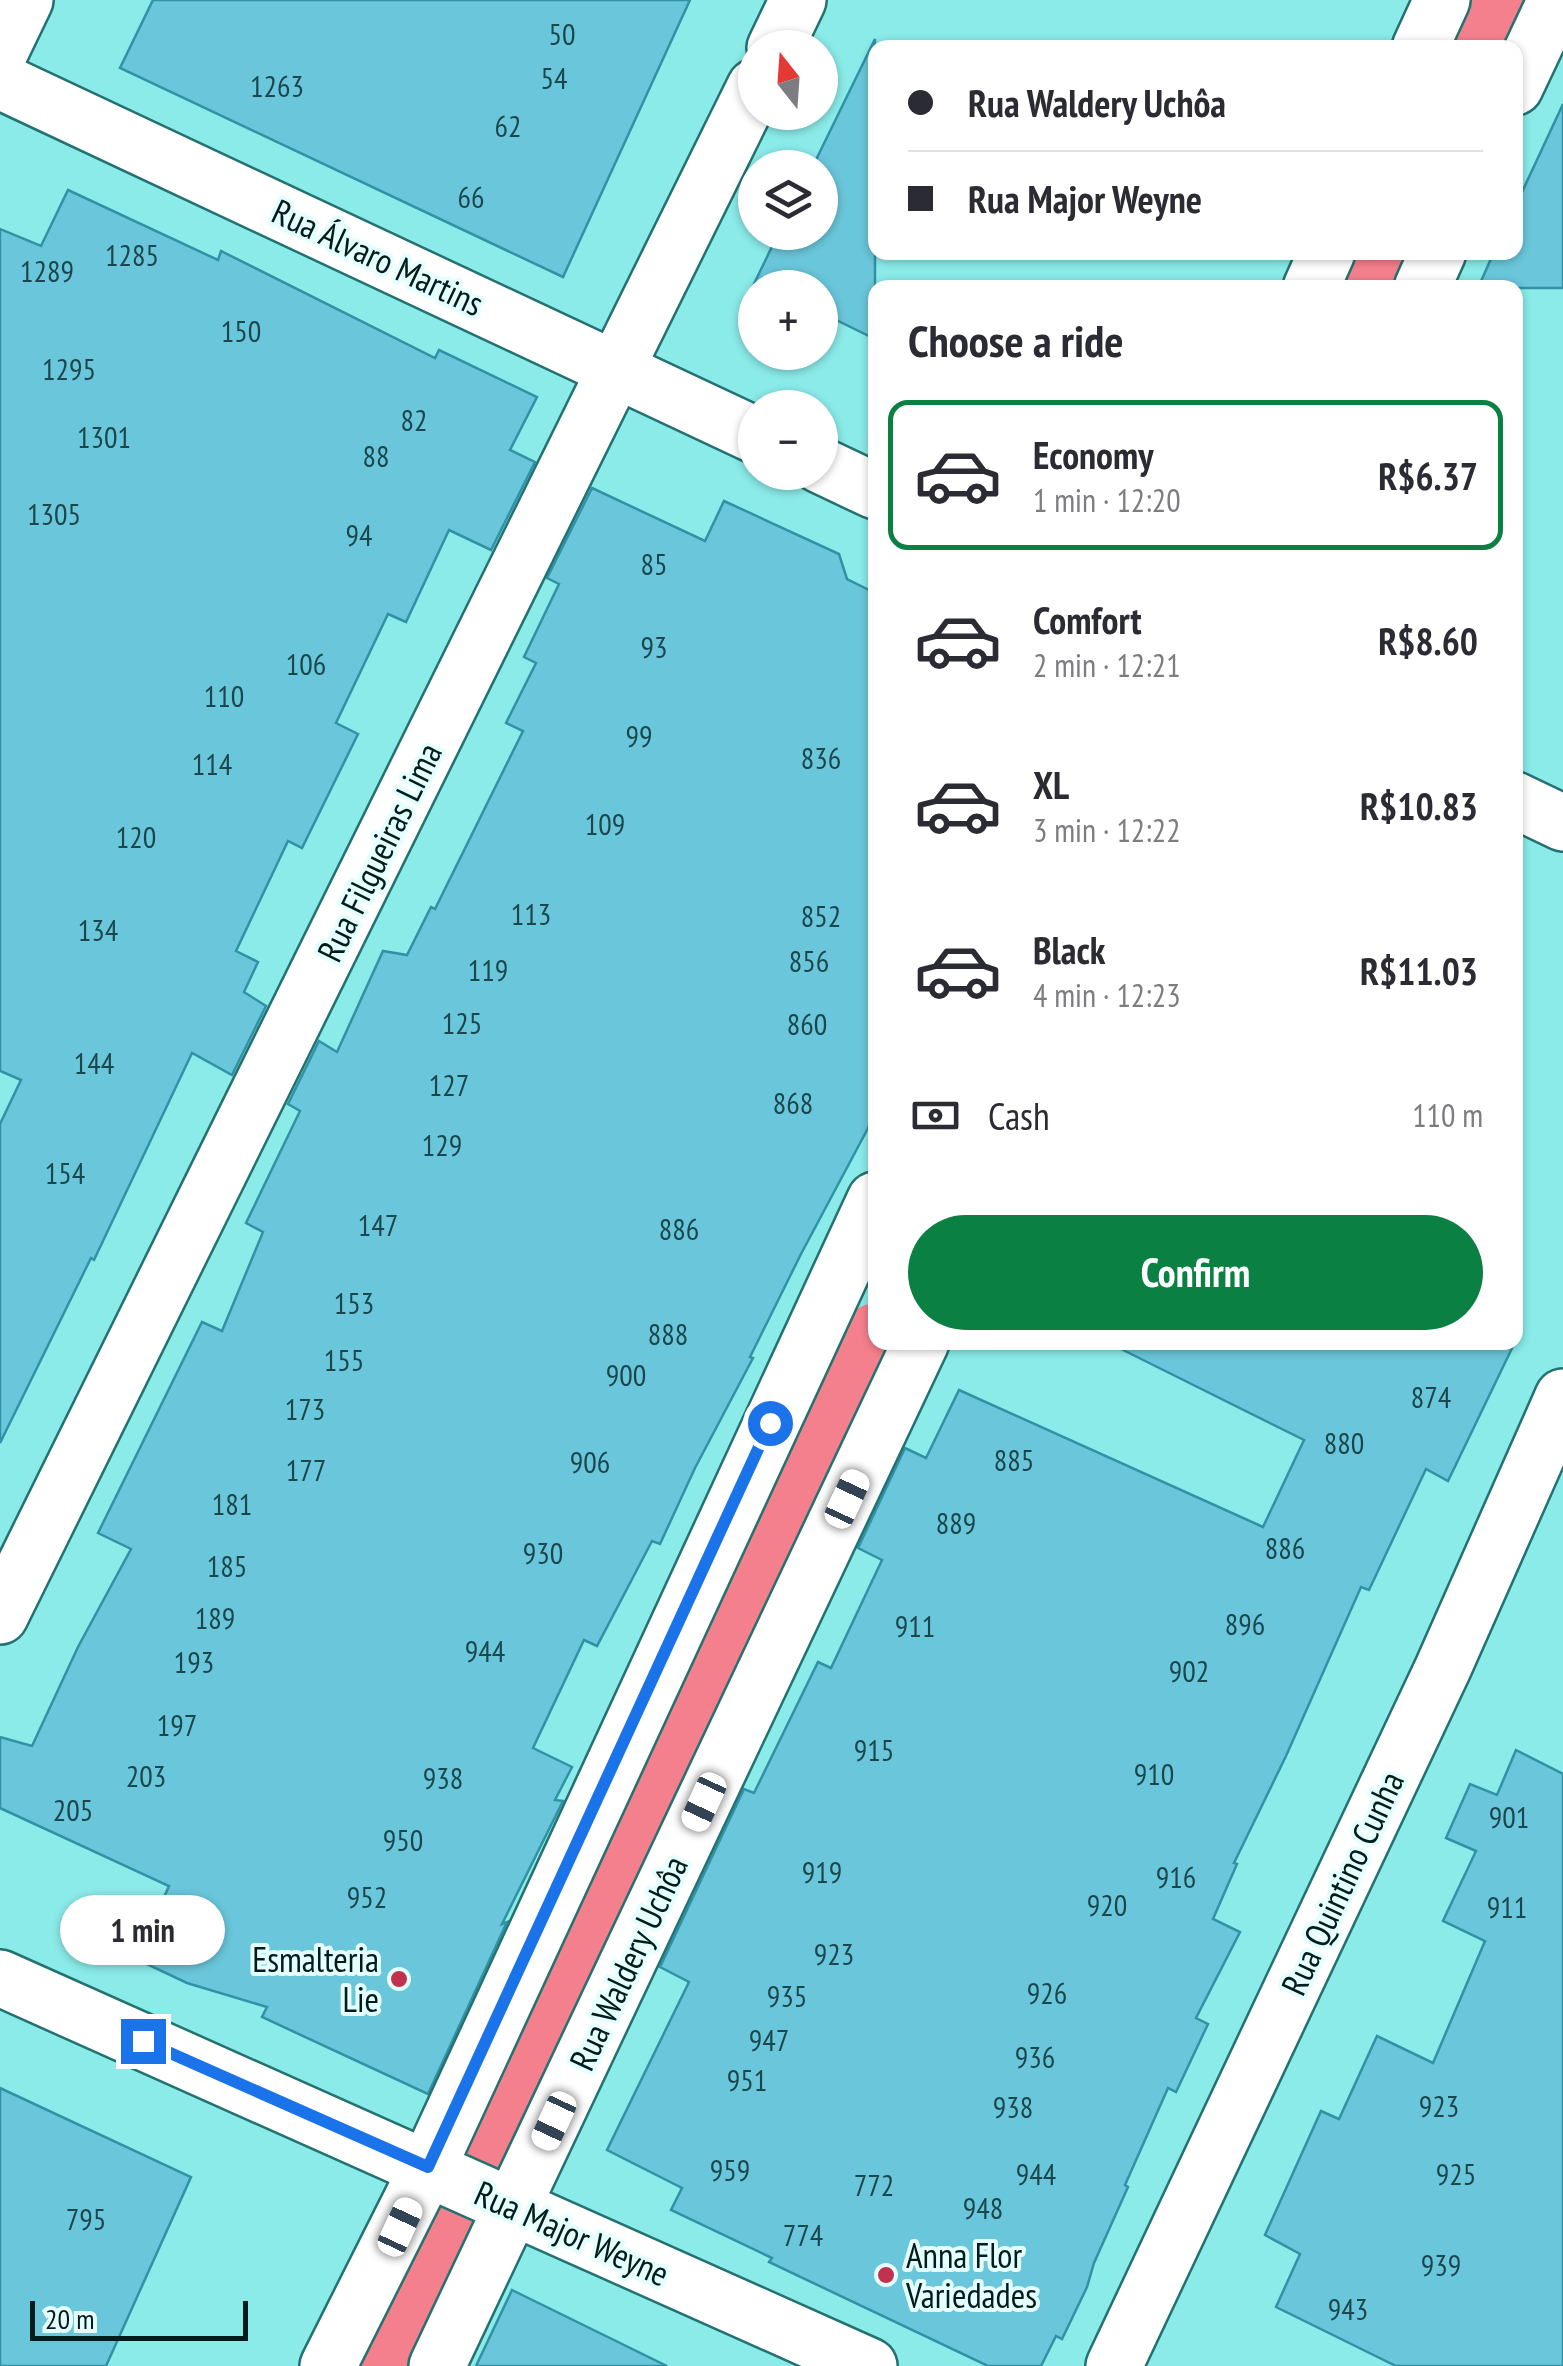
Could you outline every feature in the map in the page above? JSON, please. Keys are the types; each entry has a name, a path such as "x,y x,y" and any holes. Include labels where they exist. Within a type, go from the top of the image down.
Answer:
{"street":[{"path":"0,52 25,0"},
{"path":"783,30 798,0"},
{"path":"1424,40 1442,0"},
{"path":"1523,70 1556,0"},
{"name":"Rua Álvaro Martins","path":"0,81 738,426"},
{"name":"Rua Filgueiras Lima","path":"0,1616 738,122"},
{"path":"838,474 868,488"},
{"path":"1523,804 1563,823"},
{"path":"328,2366 428,2167 868,1215"},
{"name":"Rua Waldery Uchôa","path":"437,2366 917,1350"},
{"name":"Rua Quintino Cunha","path":"1114,2366 1443,1668 1563,1397"},
{"name":"Rua Major Weyne","path":"0,1978 870,2366"}],"building":[{"path":"153,0 690,0 563,277 120,68"},
{"path":"868,53 868,260 875,260 875,280 868,280 868,336 838,321 838,270 761,270 770,250 838,250 838,150 821,150 831,130 838,130 838,115"},
{"path":"1563,104 1563,288 1523,288 1523,280 1482,280 1490,260 1523,260 1523,190"},
{"path":"68,190 218,260 221,251 435,358 439,350 537,397 510,450 535,462 491,550 449,530 406,622 388,614 336,723 358,734 302,848 288,841 236,951 258,962 244,992 266,1006 232,1075 192,1053 94,1260 91,1258 0,1443 0,1124 21,1080 0,1071 0,229 41,246"},
{"path":"592,488 705,541 724,501 839,554 847,579 868,590 868,1128 801,1254 660,1544 652,1541 597,1646 584,1640 533,1748 572,1767 555,1800 563,1801 502,1924 507,1922 428,2094 262,2017 267,2007 187,1983 136,1959 169,1886 0,1808 0,1737 32,1746 78,1647 131,1549 98,1533 202,1322 222,1331 263,1232 246,1223 300,1111 288,1104 319,1041 337,1052 383,951 407,955 431,907 435,909 523,731 506,723 536,663 524,657 559,584 547,578"},
{"path":"1123,1350 1511,1350 1448,1481 1426,1469 1369,1590 1361,1587 1234,1863 1237,1864 1213,1919 1240,1932 1196,2018 1208,2024 1176,2092 1168,2088 1125,2185 1128,2187 1087,2287 1062,2339 1056,2336 1041,2366 988,2366 769,2262 772,2258 671,2210 682,2188 607,2150 689,1982 660,1967 744,1789 754,1793 818,1662 831,1668 882,1560 858,1548 905,1448 926,1458 959,1390 1263,1527 1304,1440"},
{"path":"1516,1750 1563,1774 1563,2366 1396,2366 1276,2307 1300,2254 1265,2235 1321,2111 1339,2119 1377,2036 1433,2063 1485,1941 1443,1921 1476,1851 1446,1838 1470,1784 1497,1795"},
{"path":"0,2088 191,2177 106,2366 0,2366"},
{"path":"512,2290 667,2366 476,2366"}],"waterway":[{"path":"1490,40 1508,0"},
{"path":"1382,280 1390,260"},
{"path":"396,2366 496,2127 873,1350"}],"place":[{"name":"Esmalteria Lie","path":"399,1979"},
{"name":"Anna Flor Variedades","path":"886,2275"}],"route":[{"path":"143,2041 428,2167 770,1423"}]}
